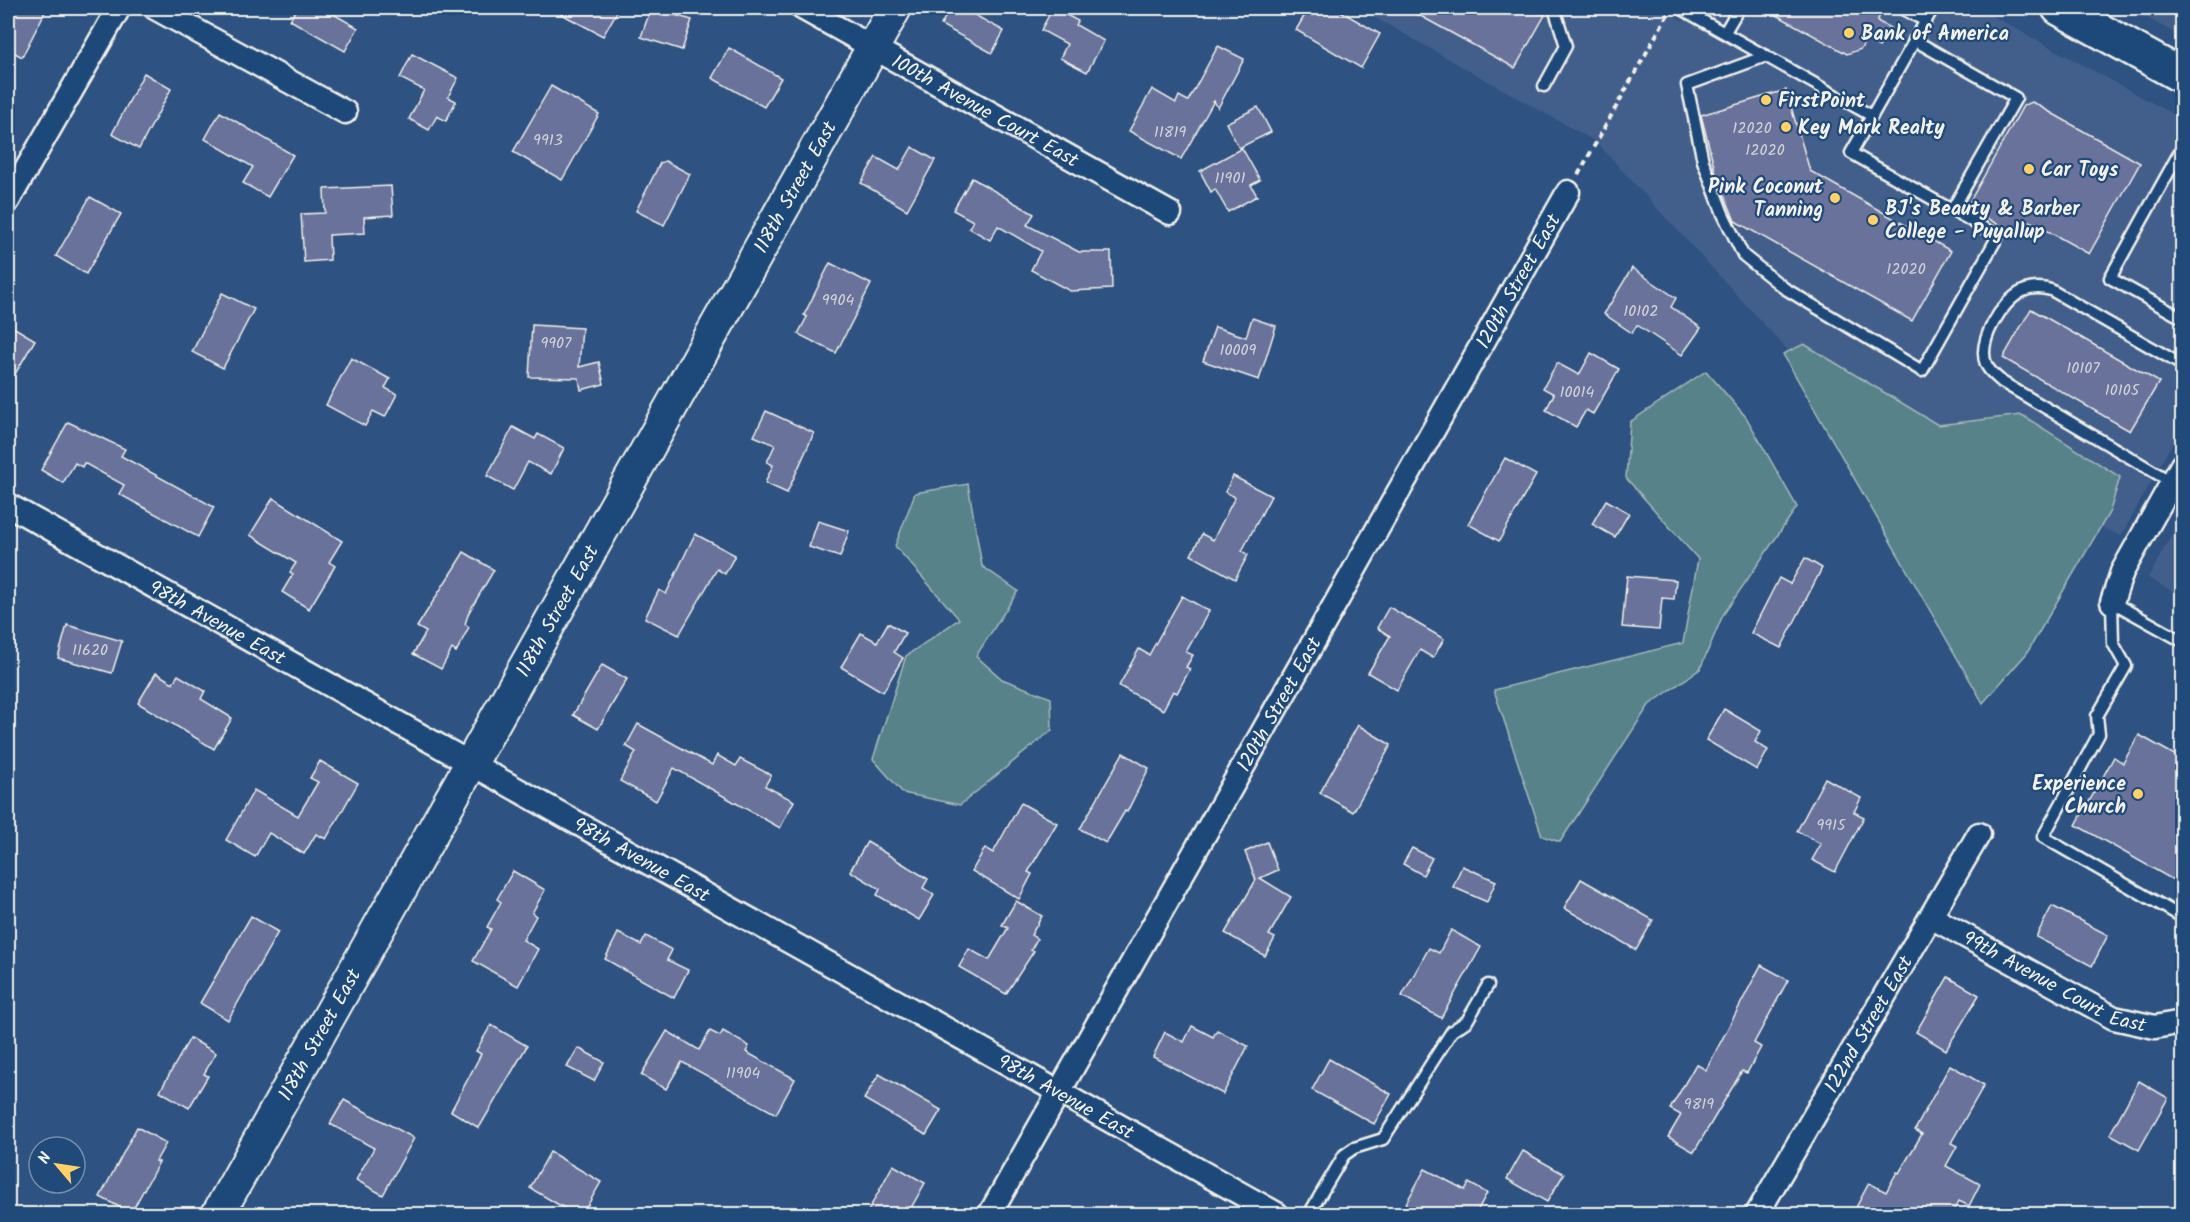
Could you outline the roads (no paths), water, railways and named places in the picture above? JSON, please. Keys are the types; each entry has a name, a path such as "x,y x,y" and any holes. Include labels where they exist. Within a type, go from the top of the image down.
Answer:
{"main road":[{"path":"2059,8 2182,76"}],"street":[{"path":"8,201 119,8"},
{"path":"155,8 345,112"},
{"name":"100th Avenue Court East","path":"802,8 1170,213"},
{"name":"118th Street East","path":"218,1215 895,8"},
{"name":"120th Street East","path":"990,1215 1568,192"},
{"path":"2112,602 2122,572 2178,477"},
{"name":"98th Avenue East","path":"8,505 1277,1215"},
{"name":"122nd Street East","path":"1757,1215 1979,834"},
{"name":"99th Avenue Court East","path":"1931,917 2114,1018 2155,1027 2182,1022"}],"lane":[{"path":"1544,86 1566,46 1554,8"},
{"path":"1680,8 1872,116"},
{"path":"1725,32 1739,8"},
{"path":"1901,8 1926,21"},
{"path":"1766,56 1687,85 1703,162 1723,214 1743,255 1766,276 1922,370 1998,236 1851,153 1933,8"},
{"path":"1914,40 2016,98 1952,210"},
{"path":"2182,148 2110,278 2182,318"},
{"path":"2178,477 2002,382 1986,364 1986,343 2006,304 2023,291 2040,287 2051,290 2182,365"},
{"path":"2112,602 2182,641"},
{"path":"2112,602 2113,643 2126,666 2097,716 2099,734 2043,837 2182,917"},
{"path":"1309,1215 1344,1155 1354,1148 1383,1139 1452,1031 1467,1021 1488,985"}],"place":[{"name":"Bank of America","path":"1849,33"},
{"name":"FirstPoint","path":"1766,100"},
{"name":"Key Mark Realty","path":"1786,127"},
{"name":"Car Toys","path":"2029,169"},
{"name":"Pink Coconut Tanning","path":"1835,198"},
{"name":"BJ's Beauty & Barber College - Puyallup","path":"1873,220"},
{"name":"Experience Church","path":"2138,794"}]}
